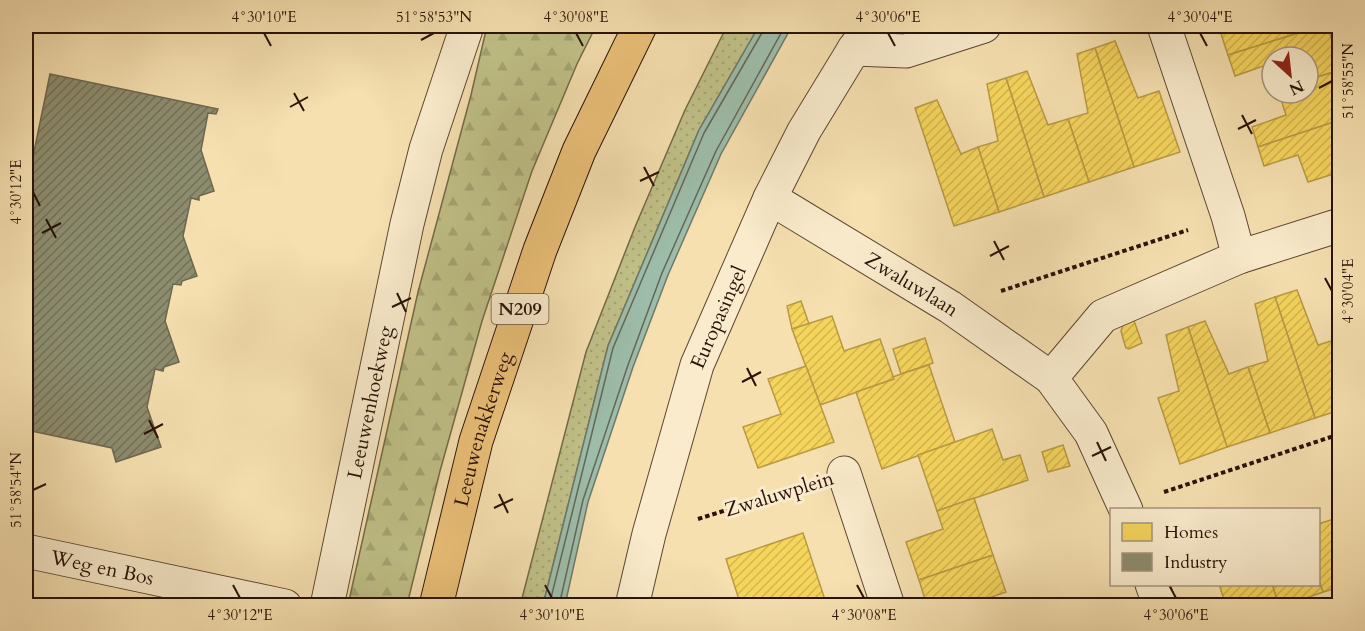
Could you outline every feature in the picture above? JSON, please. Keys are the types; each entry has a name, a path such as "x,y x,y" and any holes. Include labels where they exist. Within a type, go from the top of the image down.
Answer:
{"main road":[{"name":"Leeuwenakkerweg","path":"436,606 476,441 540,250 579,151 640,26"}],"street":[{"name":"Leeuwenhoekweg","path":"327,606 407,224 426,149 467,26"},
{"name":"Europasingel","path":"632,606 649,534 697,365 770,198 804,131 863,37 906,51 984,26"},
{"path":"1165,29 1228,216 1239,257"},
{"name":"Zwaluwlaan","path":"770,198 950,307 1051,378 1091,433 1125,507"},
{"path":"1051,378 1102,316 1239,257 1340,225"},
{"name":"Zwaluwplein","path":"844,473 888,606"},
{"name":"Weg en Bos","path":"26,551 172,594 285,606"},
{"path":"1152,586 1160,606"}],"path":[{"path":"950,307 1228,216"},
{"path":"1125,507 1340,434"},
{"name":"Zwaluwplein","path":"649,534 844,473"}],"green space":[{"path":"487,26 596,26 577,64 532,171 482,321 440,471 407,605 348,605 418,292 471,95"},
{"path":"727,26 759,26 699,130 608,346 543,605 520,606 586,352 635,227 685,110"}],"water":[{"path":"759,26 792,26 721,154 668,275 633,367 588,502 565,605 543,605 608,346 699,130"}],"building: Homes":[{"path":"1246,26 1321,26 1228,55 1221,34"},
{"path":"1327,26 1340,63 1340,70 1320,76 1320,45 1260,45"},
{"path":"1115,41 1138,98 1159,91 1180,152 1134,167 1095,48"},
{"path":"1260,45 1260,67 1235,76 1228,55"},
{"path":"1095,48 1134,167 1089,182 1068,119 1088,113 1077,54"},
{"path":"1340,70 1340,120 1258,147 1252,127 1286,115 1283,105 1320,105 1320,76"},
{"path":"1027,71 1048,125 1068,119 1089,182 1044,197 1006,78"},
{"path":"1006,78 1044,197 999,212 978,147 998,141 987,84"},
{"path":"937,100 961,154 978,147 999,212 954,226 915,108"},
{"path":"1340,120 1340,172 1308,182 1298,155 1264,166 1258,147"},
{"path":"1297,290 1318,345 1338,339 1340,344 1340,410 1315,418 1275,297"},
{"path":"1275,297 1315,418 1270,433 1248,367 1268,361 1255,304"},
{"path":"801,301 809,324 792,329 787,306"},
{"path":"832,316 844,351 880,339 894,379 820,405 792,329"},
{"path":"1133,318 1142,343 1129,349 1126,348 1121,331 1123,325"},
{"path":"1205,321 1229,374 1248,367 1270,433 1227,447 1188,327"},
{"path":"1188,327 1227,447 1180,464 1158,398 1179,391 1166,335"},
{"path":"925,338 933,363 901,374 893,349"},
{"path":"929,365 955,442 882,469 856,392"},
{"path":"806,366 834,442 758,468 743,427 781,414 768,379"},
{"path":"992,429 1003,460 1020,455 1028,480 937,511 918,455"},
{"path":"1063,445 1070,466 1048,472 1042,452"},
{"path":"974,498 993,555 919,580 906,542 943,529 937,511"},
{"path":"1340,517 1340,587 1323,592 1320,584 1320,523"},
{"path":"803,533 827,606 741,606 726,559"},
{"path":"993,555 1006,592 966,606 927,606 919,580"},
{"path":"1320,584 1323,592 1298,601 1300,606 1279,606 1273,586 1320,586"},
{"path":"1220,586 1273,586 1279,606 1226,606"}],"building: Industry":[{"path":"50,74 218,109 216,114 208,113 201,150 214,191 199,196 199,200 191,198 183,236 197,276 182,281 181,285 173,284 165,321 179,362 164,367 163,371 155,369 147,407 161,447 116,462 112,448 26,430 26,204 32,172 30,171"},
{"path":"26,170 32,172 26,204"}]}
